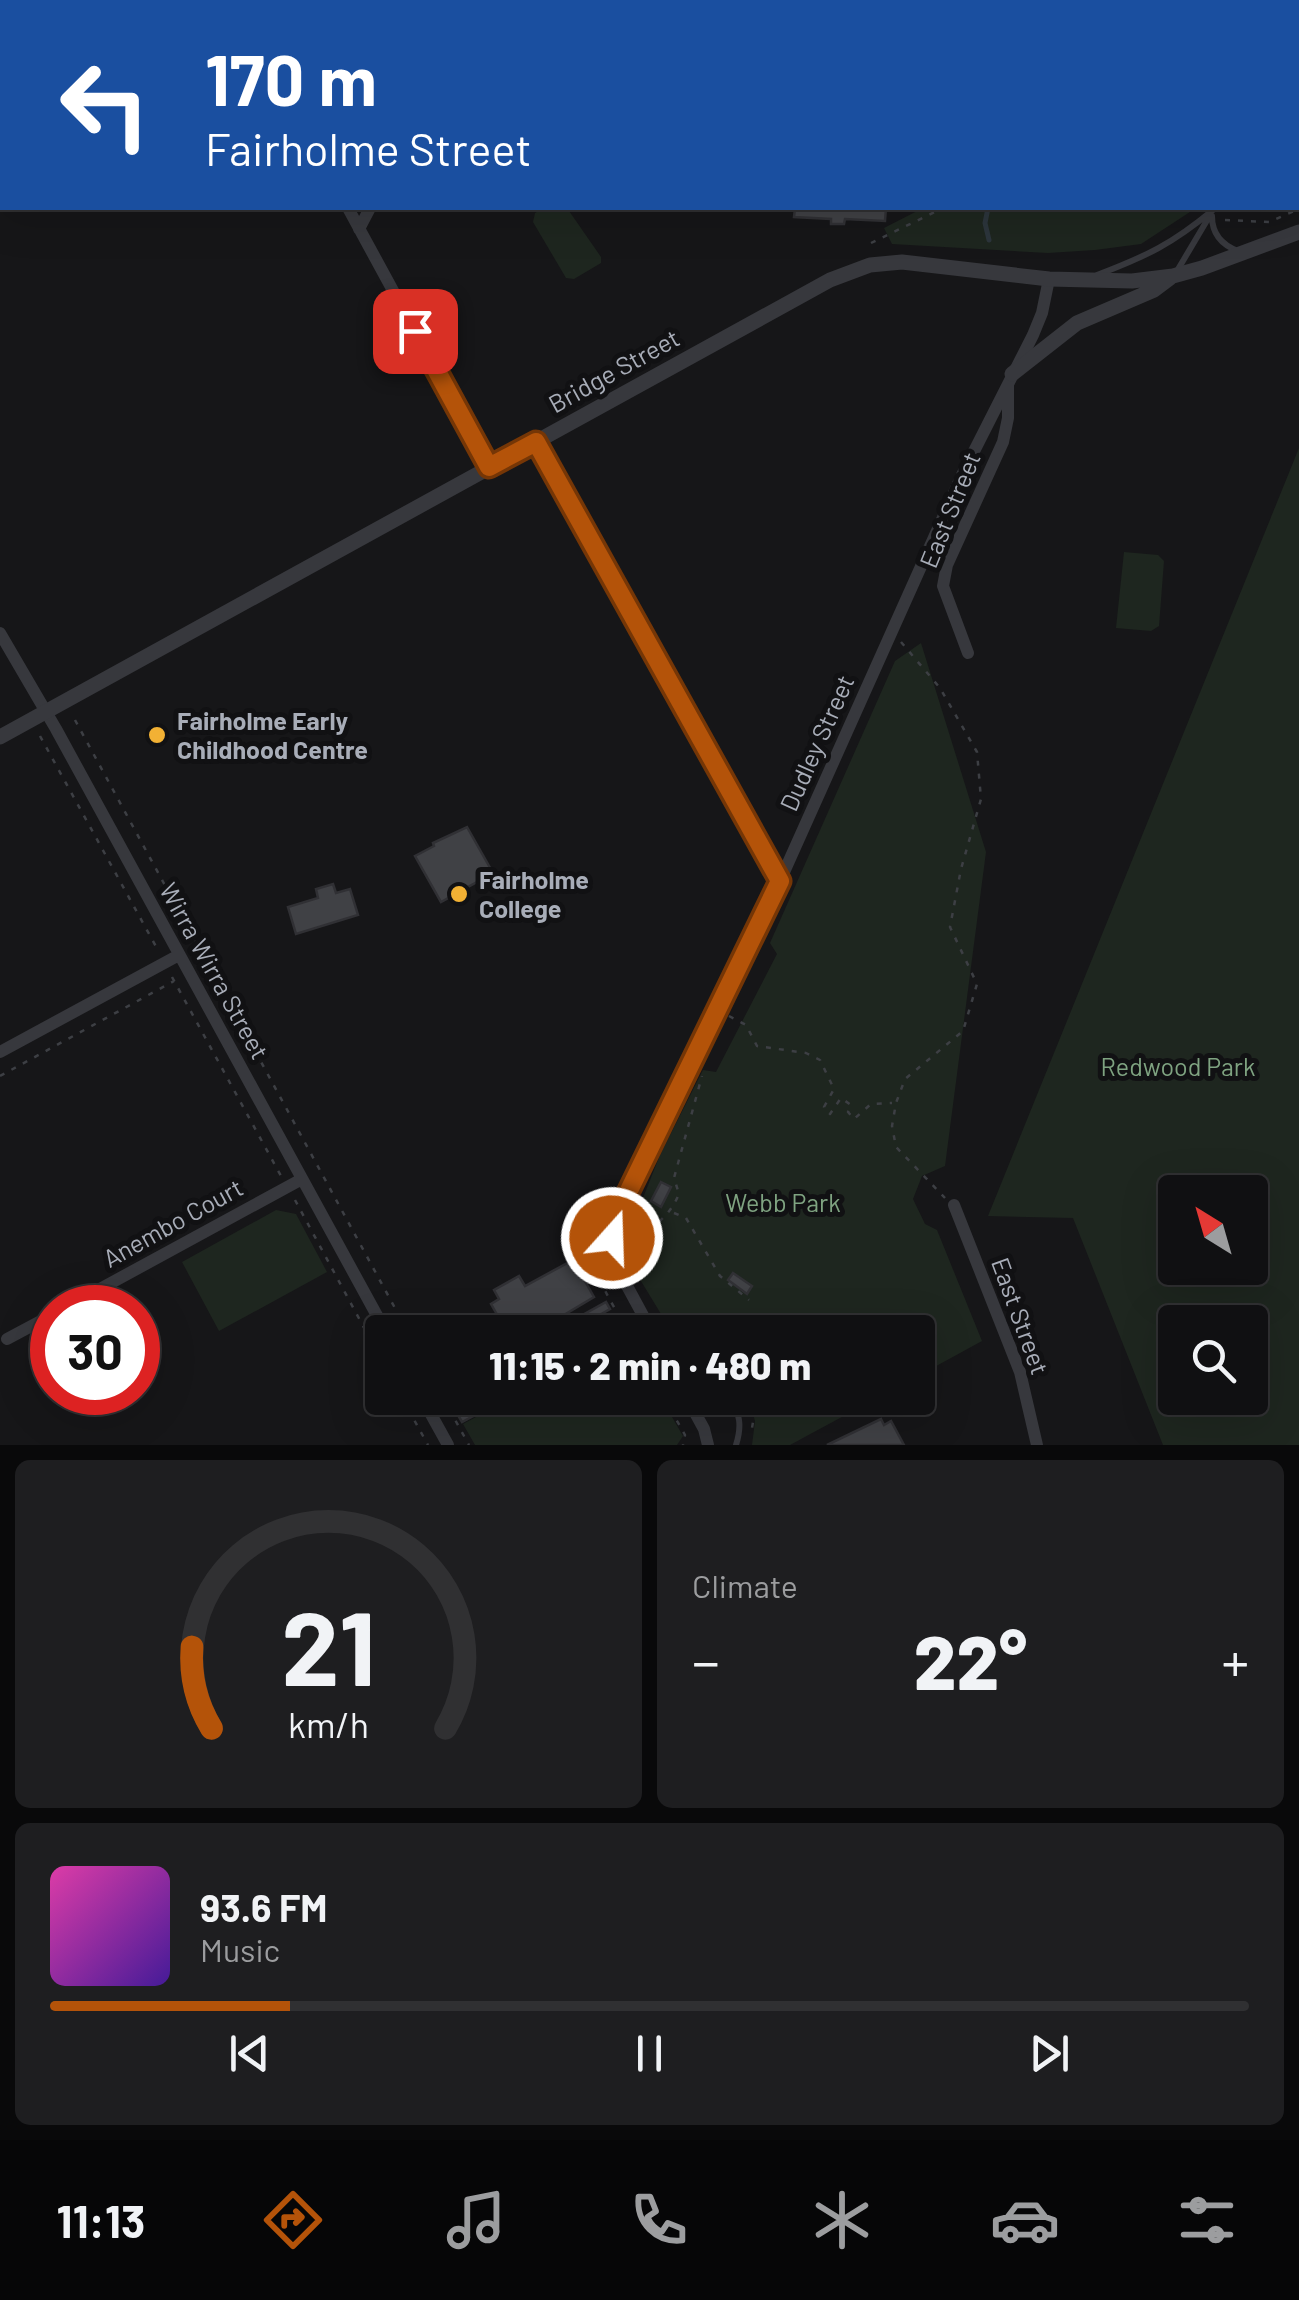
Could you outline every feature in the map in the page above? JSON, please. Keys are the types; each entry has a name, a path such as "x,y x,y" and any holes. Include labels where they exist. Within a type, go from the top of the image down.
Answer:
{"street":[{"path":"349,210 489,467"},
{"path":"360,228 369,210"},
{"name":"Bridge Street","path":"0,737 830,280 870,265 902,262 1050,279 1132,281 1174,276 1299,232"},
{"path":"1010,378 1077,323 1154,290 1174,276"},
{"name":"Dudley Street","path":"611,1250 619,1211 780,881 1042,313 1050,279"},
{"name":"East Street","path":"968,652 943,586 947,565 1003,442 1010,378"},
{"path":"536,442 780,881"},
{"name":"Wirra Wirra Street","path":"0,633 377,1315"},
{"path":"0,1052 179,955"},
{"name":"Anembo Court","path":"108,1285 302,1179"},
{"name":"East Street","path":"954,1205 1020,1372 1037,1445"},
{"path":"611,1250 619,1274 642,1315"},
{"path":"7,1339 30,1326"},
{"path":"431,1415 448,1445"},
{"path":"696,1415 708,1445"}],"lane":[{"path":"1174,276 1213,210"},
{"path":"1082,280 1148,256 1174,242 1213,210"},
{"path":"1214,210 1216,234 1223,244 1245,254"},
{"path":"736,1445 740,1415"}],"path":[{"path":"871,243 939,210"},
{"path":"1215,210 1220,220 1259,222 1297,210"},
{"path":"892,633 940,688 977,752 981,800 961,869 950,927 978,984 963,1030 904,1079 892,1126 896,1147 934,1190 954,1205"},
{"path":"75,720 399,1315"},
{"path":"40,736 365,1330"},
{"path":"0,1076 174,981"},
{"path":"734,1018 746,1025 757,1046 806,1053 820,1060 834,1089 825,1112 834,1112 840,1098 852,1105 848,1112 854,1119 871,1104 896,1103"},
{"path":"611,1250 656,1226 671,1212 680,1194 674,1178 706,1060 697,1054"},
{"path":"671,1212 686,1218 720,1276 750,1300"},
{"path":"596,1241 594,1253 600,1279 620,1315"},
{"path":"411,1415 428,1445"},
{"path":"453,1415 469,1445"},
{"path":"674,1415 685,1435 683,1445"}],"green space":[{"path":"568,210 601,257 601,263 574,279 566,278 533,222 535,213"},
{"path":"919,210 1193,210 1141,244 1048,253 892,244 884,228"},
{"name":"Redwood Park","path":"1299,448 1299,1445 1163,1445 1073,1218 988,1216"},
{"path":"1124,552 1158,555 1164,561 1159,626 1151,631 1116,628"},
{"name":"Webb Park","path":"921,643 986,852 945,1166 922,1176 913,1199 925,1224 937,1230 982,1341 935,1367 935,1315 662,1315 633,1268 629,1233 660,1155 703,1070 716,1072 777,954 770,943 895,661"},
{"path":"276,1210 296,1214 327,1272 219,1331 182,1262"},
{"path":"480,1415 671,1415 683,1436 677,1445 475,1445 463,1424"},
{"path":"753,1415 846,1415 790,1445 752,1445"}],"building":[{"path":"795,210 886,210 885,221 845,219 844,224 831,224 831,219 794,217"},
{"path":"467,827 493,873 441,902 415,856"},
{"path":"333,884 336,893 350,889 358,915 296,934 288,907 318,898 316,889"},
{"path":"661,1182 671,1187 661,1207 651,1201"},
{"path":"573,1260 594,1297 564,1315 497,1315 491,1304 499,1299 494,1290 519,1276 525,1286"},
{"path":"733,1273 752,1286 747,1294 728,1280"},
{"path":"606,1302 610,1309 599,1315 582,1315"},
{"path":"881,1419 884,1425 891,1421 904,1445 827,1445"}],"waterway":[{"path":"988,210 985,223 989,240"}],"place":[{"name":"Fairholme Early Childhood Centre","path":"157,735"},
{"name":"Fairholme College","path":"459,894"}],"route":[{"path":"415,331 489,467 536,442 780,881 619,1211 612,1238"}]}
